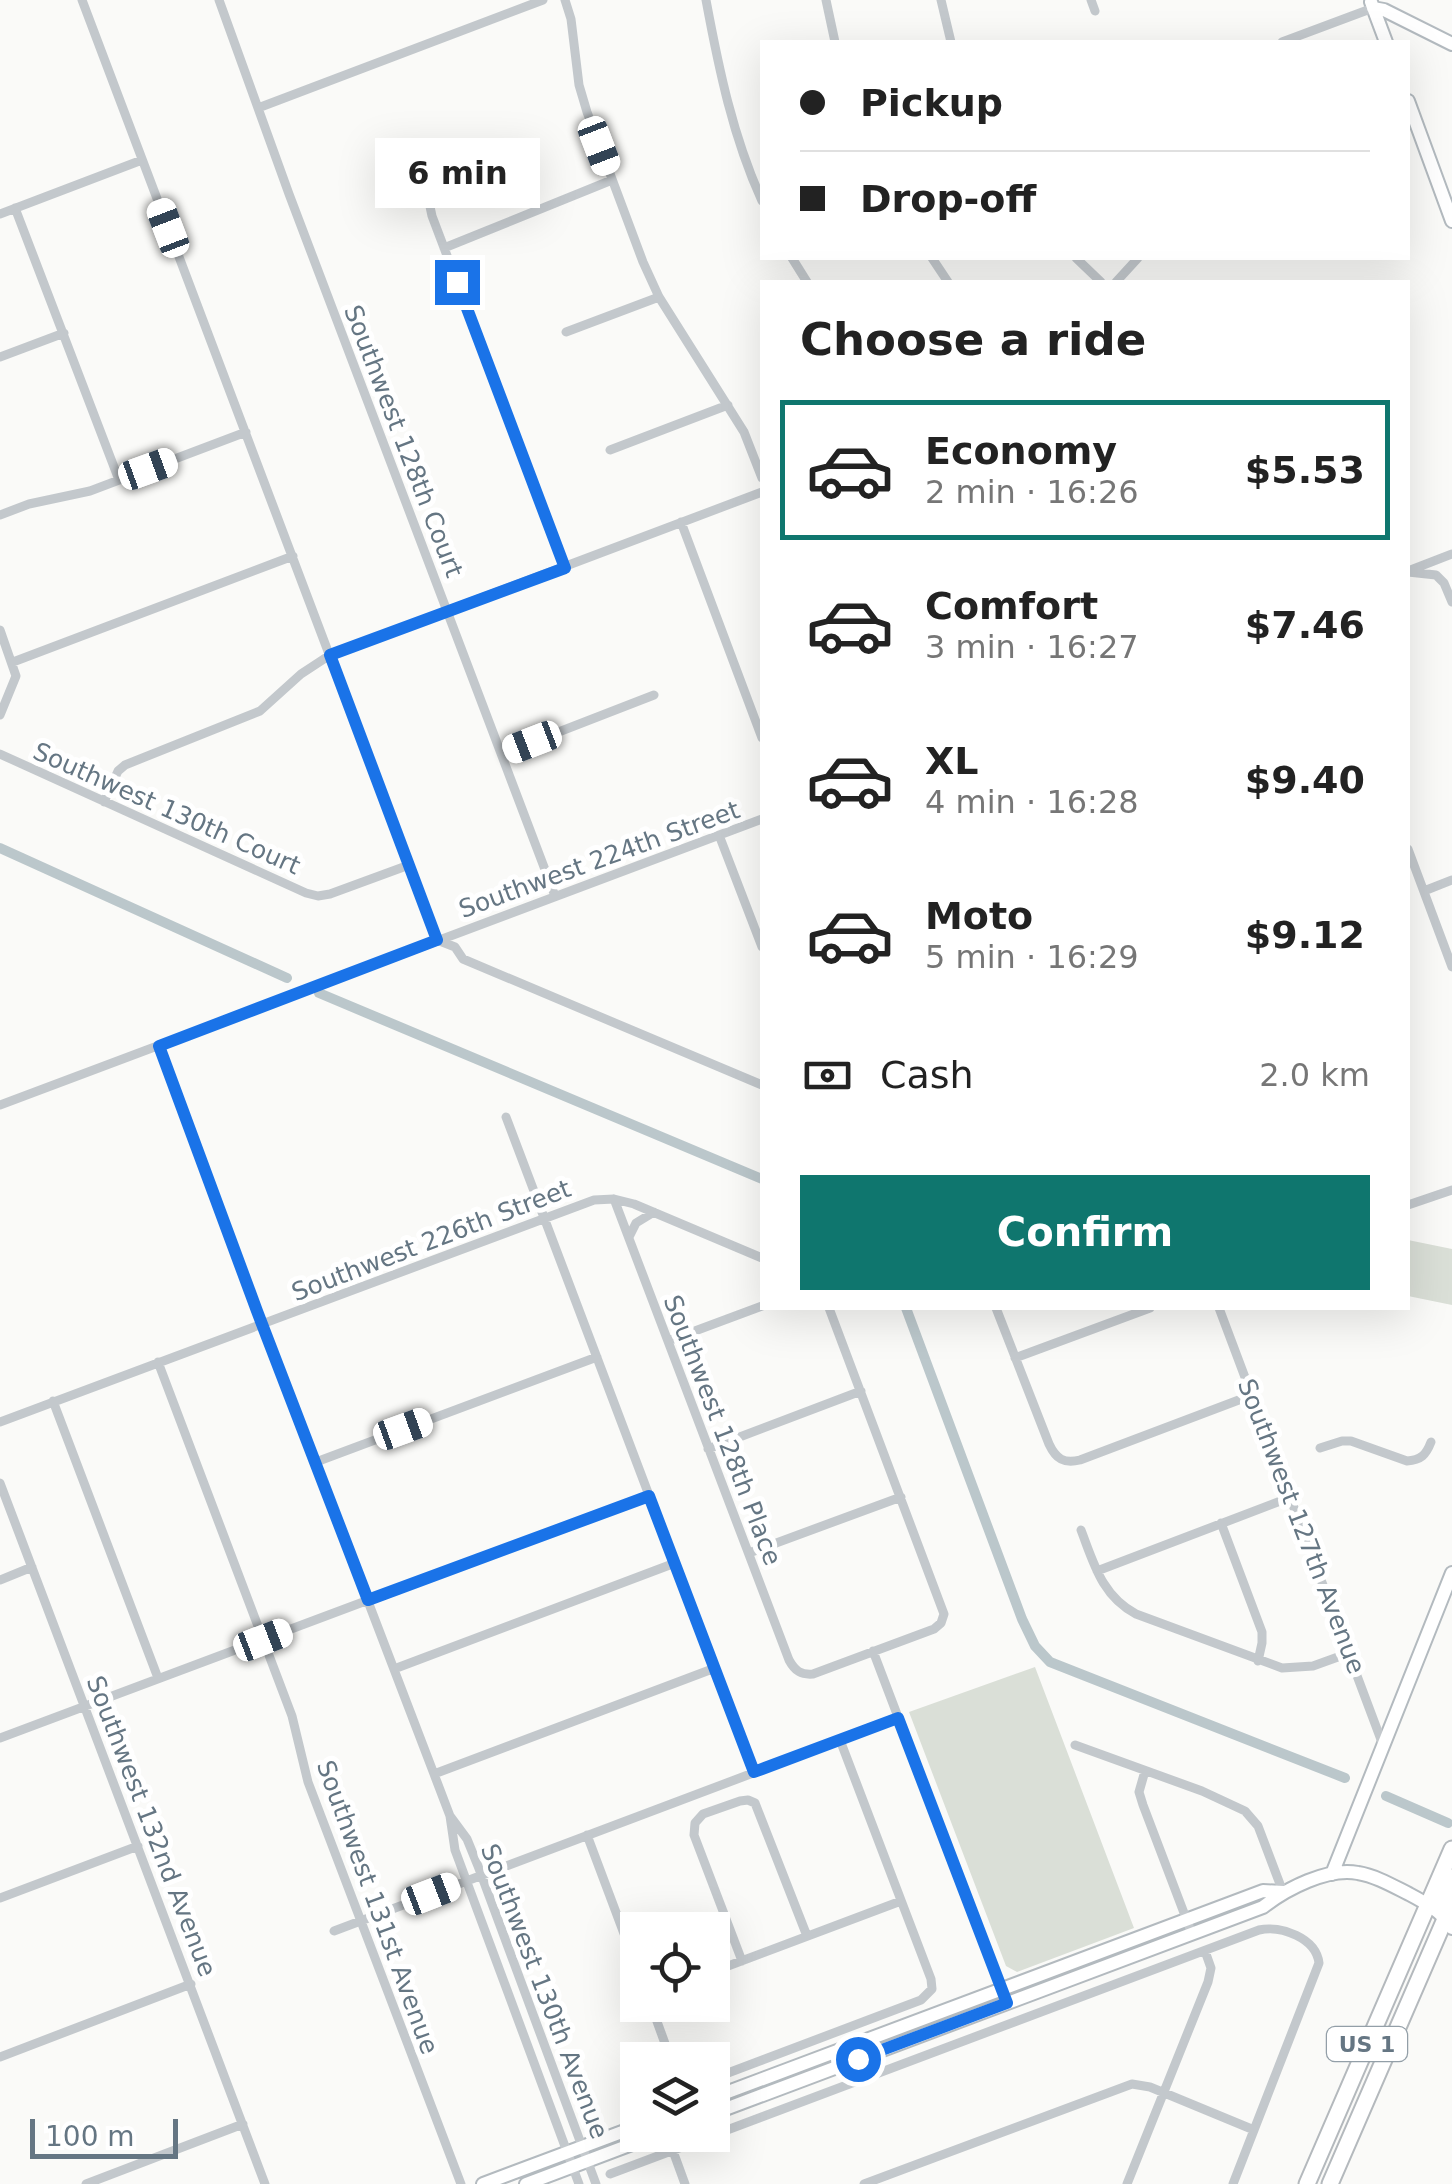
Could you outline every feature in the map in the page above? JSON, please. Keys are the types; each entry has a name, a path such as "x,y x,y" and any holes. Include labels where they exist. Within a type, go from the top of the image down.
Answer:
{"highway":[{"name":"US 1","path":"1307,2184 1452,1849"},
{"path":"1450,1916 1442,1906 1452,1877"},
{"path":"1332,2178 1333,2156 1427,1938 1434,1914 1428,1904"},
{"name":"US 1","path":"1332,2178 1450,1916"}],"street":[{"path":"82,0 437,940 455,947 463,960 760,1084"},
{"name":"Southwest 128th Court","path":"219,0 556,896"},
{"path":"258,108 543,0"},
{"path":"565,0 579,85 659,298 744,432 760,473"},
{"path":"706,0 725,95 760,197"},
{"path":"826,0 835,40"},
{"path":"942,0 951,40"},
{"path":"1287,40 1371,4 1452,44"},
{"path":"1371,4 1385,40"},
{"path":"1410,106 1452,220"},
{"path":"428,145 426,193 432,216 565,568"},
{"path":"0,214 142,160"},
{"path":"444,248 612,180"},
{"path":"15,208 118,480"},
{"path":"1078,260 1099,280"},
{"path":"1118,280 1136,260"},
{"path":"566,332 659,298"},
{"path":"0,357 64,333"},
{"path":"610,450 728,405"},
{"path":"0,515 90,490 246,432"},
{"path":"104,802 125,765 260,711 301,674 330,655 760,493"},
{"path":"681,522 760,733"},
{"path":"1410,571 1452,554"},
{"path":"12,662 292,556"},
{"path":"1410,572 1436,575 1452,602"},
{"path":"0,630 16,676 0,715"},
{"path":"502,754 654,695"},
{"name":"Southwest 130th Court","path":"0,754 306,893 318,896 409,865"},
{"name":"Southwest 224th Street","path":"0,1104 760,820"},
{"path":"719,836 760,942"},
{"path":"1410,854 1452,967"},
{"path":"1424,891 1452,880"},
{"name":"Southwest 130th Avenue","path":"159,1046 450,1816 455,1850 579,2184"},
{"path":"506,1117 754,1772"},
{"path":"1410,1204 1452,1190"},
{"path":"614,1198 760,1257"},
{"name":"Southwest 226th Street","path":"0,1422 584,1202 614,1198"},
{"name":"Southwest 128th Place","path":"614,1198 790,1660 800,1674 813,1674 873,1652"},
{"path":"629,1237 636,1222 655,1212"},
{"path":"668,1341 760,1307"},
{"path":"831,1310 942,1604 943,1619 934,1628 873,1652 1007,2003"},
{"path":"997,1310 1048,1444 1064,1461 1080,1460 1252,1395"},
{"path":"1015,1358 1145,1310"},
{"name":"Southwest 127th Avenue","path":"1220,1310 1384,1745"},
{"path":"316,1462 597,1357"},
{"name":"Southwest 131st Avenue","path":"158,1362 295,1725 308,1782 461,2184"},
{"path":"708,1449 861,1392"},
{"path":"53,1402 158,1678"},
{"path":"1320,1448 1342,1440 1359,1442 1415,1461 1427,1453 1432,1442"},
{"name":"Southwest 132nd Avenue","path":"0,1482 265,2184"},
{"path":"0,1738 649,1496"},
{"path":"749,1554 901,1497"},
{"path":"1096,1571 1290,1497"},
{"path":"1221,1523 1262,1632 1258,1660"},
{"path":"1081,1530 1096,1571 1112,1596 1136,1614 1282,1668 1299,1668 1350,1653"},
{"path":"394,1669 675,1564"},
{"path":"0,1580 32,1567"},
{"path":"1332,1874 1452,1572"},
{"path":"434,1774 715,1668"},
{"path":"334,1931 898,1718"},
{"path":"730,2072 922,2000 930,1992 931,1979 840,1740"},
{"path":"1075,1745 1202,1791 1247,1812 1258,1826 1283,1892"},
{"path":"1145,1771 1139,1792 1142,1805 1192,1934"},
{"path":"742,1961 694,1835 695,1823 703,1814 740,1800 755,1803 808,1936"},
{"name":"Southwest 130th Avenue","path":"450,1816 467,1839 596,2184"},
{"path":"587,1835 620,1922"},
{"path":"0,1898 138,1846"},
{"path":"730,2107 1264,1907 1283,1892 1332,1874 1363,1874 1450,1916"},
{"path":"730,2091 1263,1891 1283,1892"},
{"path":"730,1965 901,1901"},
{"path":"730,2129 1270,1928 1303,1939 1317,1951 1318,1967 1233,2184"},
{"path":"1127,2184 1209,1977 1205,1950"},
{"path":"0,2057 191,1984"},
{"path":"864,2184 1127,2085 1163,2092 1254,2130"},
{"path":"86,2184 242,2124"},
{"path":"526,2184 571,2159 583,2146 620,2133"},
{"path":"483,2184 571,2159 588,2161 620,2149"},
{"path":"610,2174 669,2152"},
{"path":"672,2152 685,2184"}],"shaded area":[{"path":"1410,1240 1452,1249 1452,1305 1410,1296"},
{"path":"1035,1667 1134,1928 1017,1972 1006,1966 909,1712"}],"waterway":[{"path":"0,848 287,978"},
{"path":"319,993 760,1178"},
{"path":"907,1310 1035,1646 1050,1662 1345,1778"},
{"path":"1386,1796 1448,1823"}],"route":[{"path":"457,282 565,568 330,655 437,940 159,1046 368,1600 649,1496 754,1772 898,1718 1007,2003 858,2059"}]}
